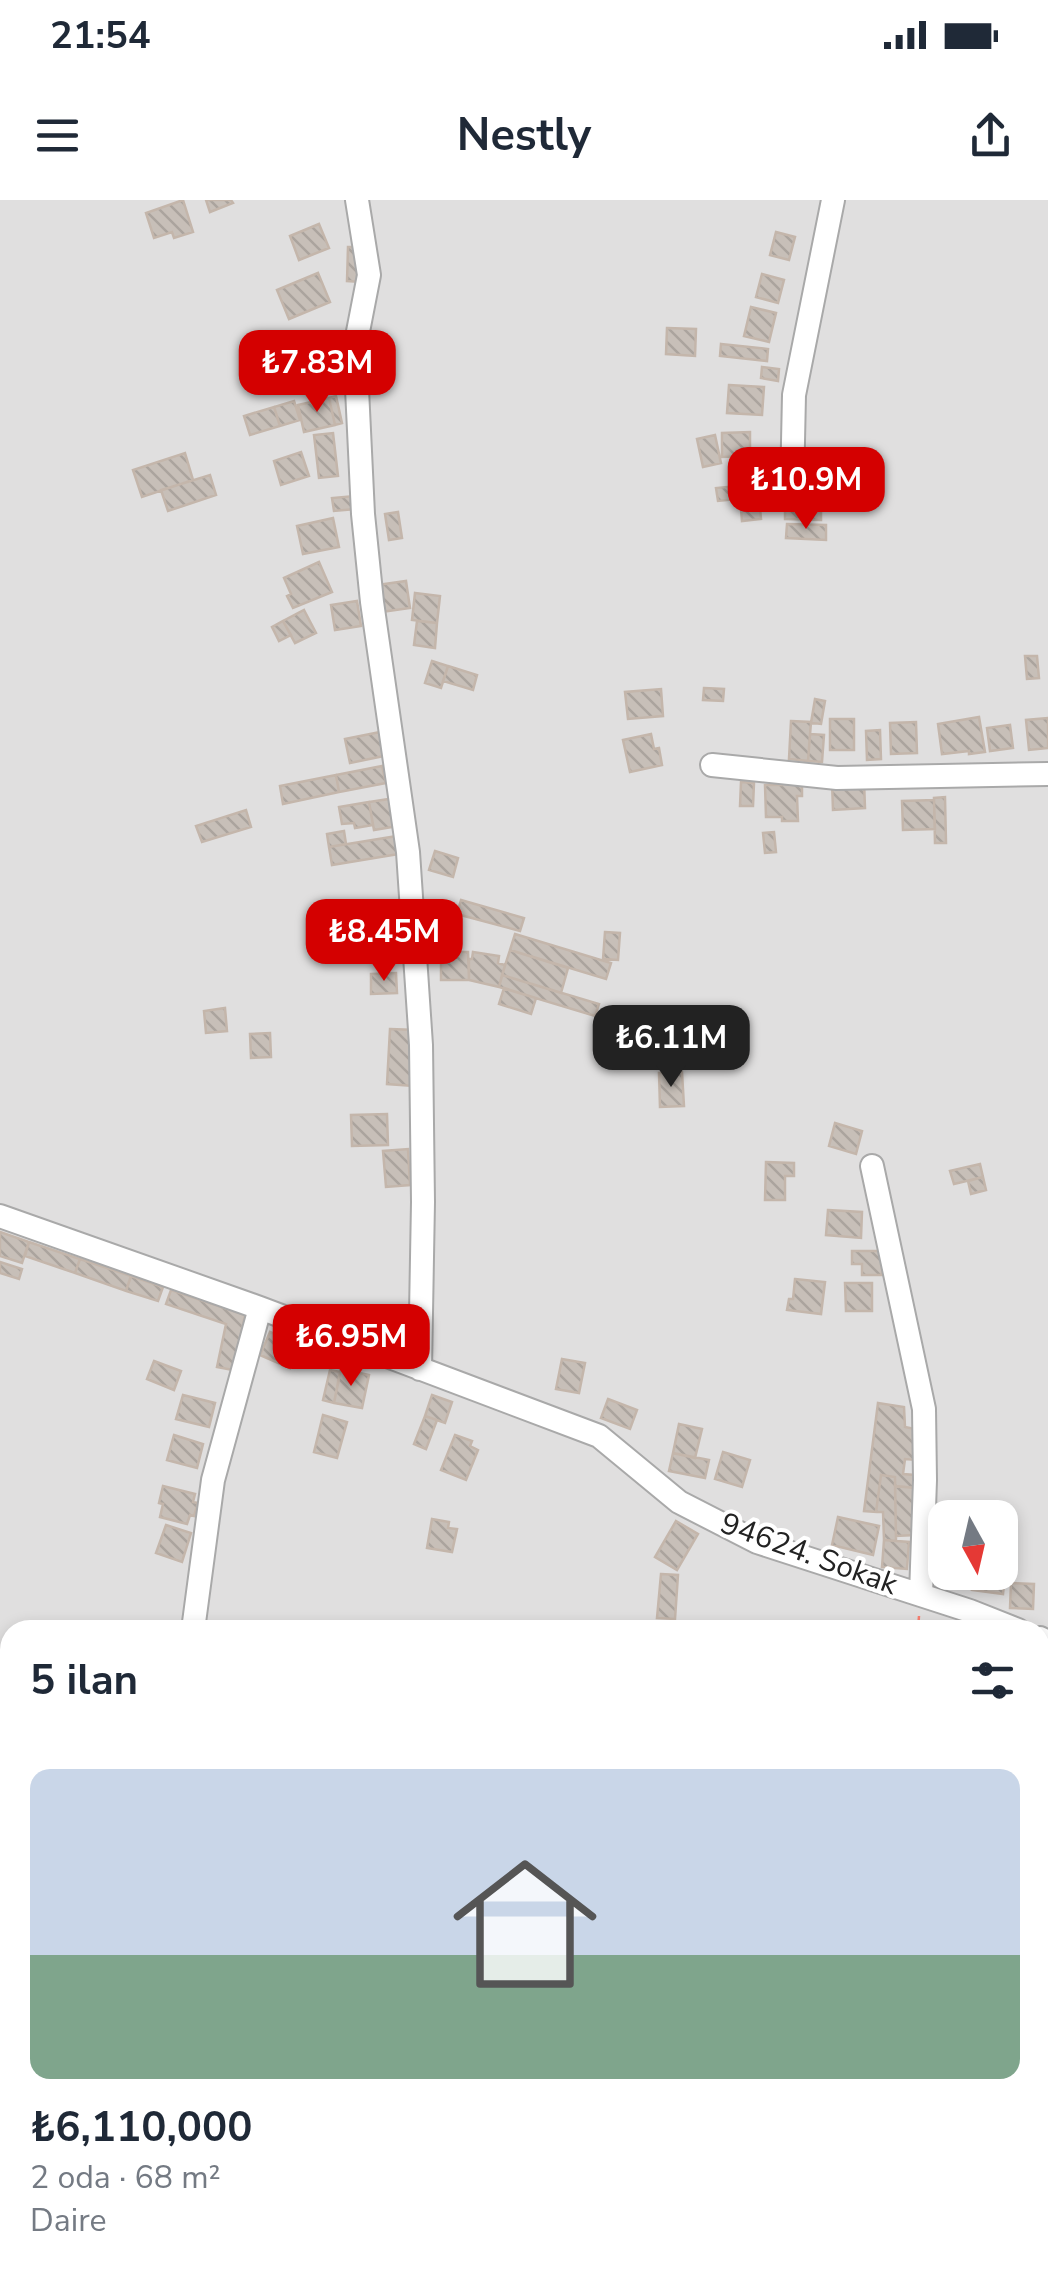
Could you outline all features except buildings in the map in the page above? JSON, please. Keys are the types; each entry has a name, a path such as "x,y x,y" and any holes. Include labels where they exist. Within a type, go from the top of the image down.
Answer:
{"street":[{"path":"357,200 369,276 355,347 363,514 408,852 421,1045 420,1369"},
{"path":"792,488 794,394 832,200"},
{"path":"712,766 837,778 1048,774"},
{"path":"872,1166 924,1409 926,1480 920,1595"},
{"name":"94624. Sokak","path":"0,1216 260,1308 599,1436 679,1502 757,1542 990,1620"},
{"path":"194,1620 213,1480 260,1308"}],"shaded area":[{"path":"0,200 1048,200 1048,1620 0,1620"}]}
